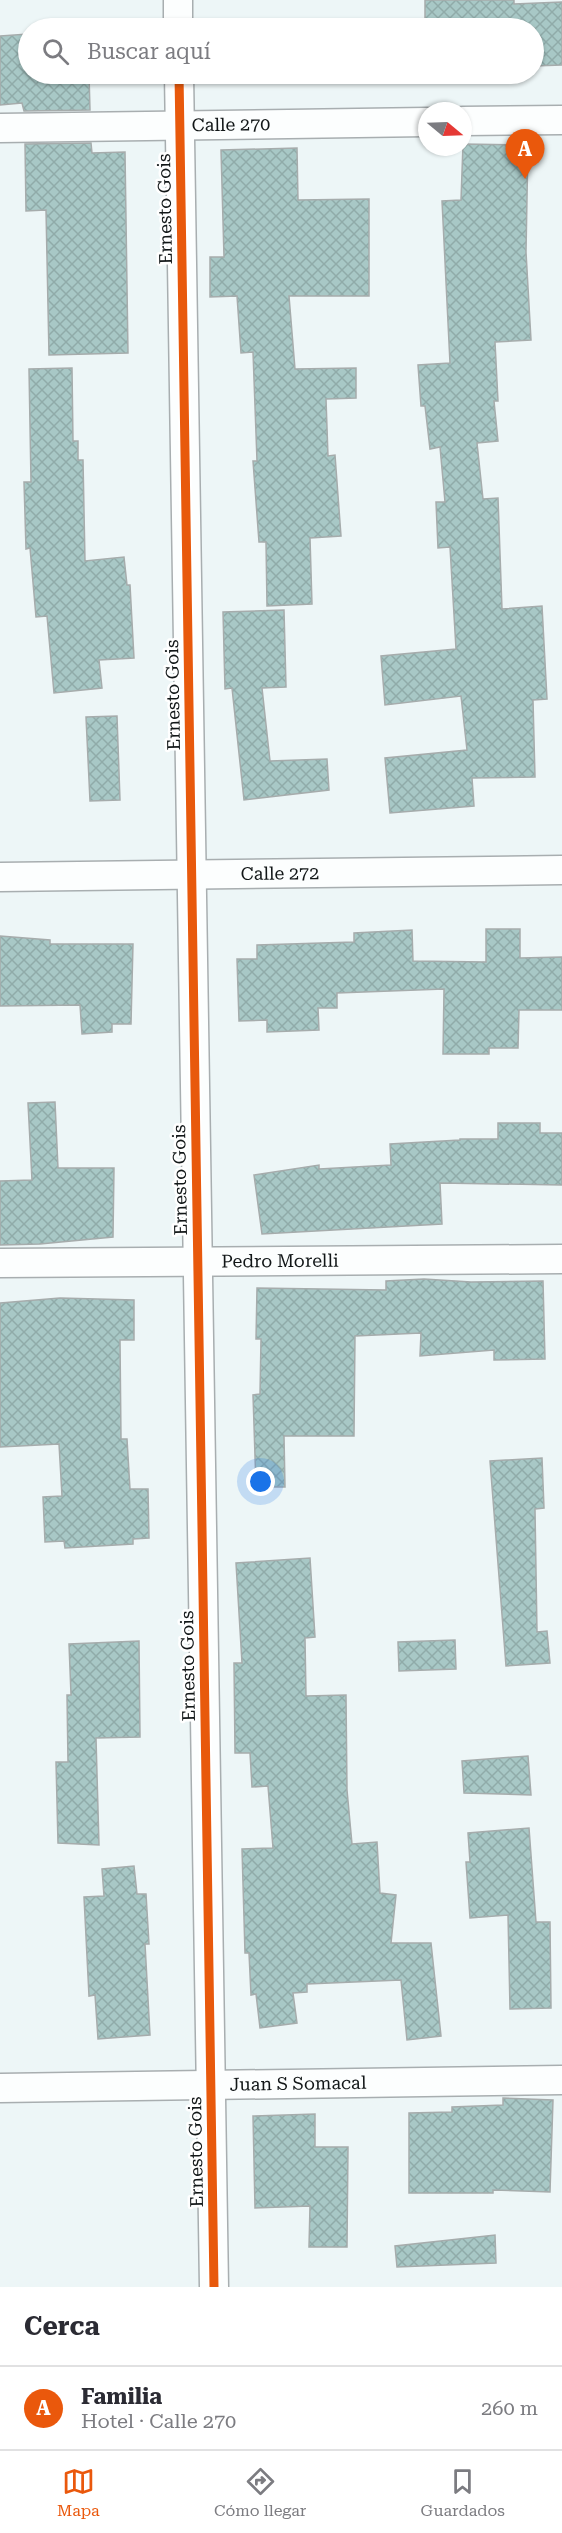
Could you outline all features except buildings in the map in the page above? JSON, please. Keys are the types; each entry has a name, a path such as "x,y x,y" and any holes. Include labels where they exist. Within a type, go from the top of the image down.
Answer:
{"street":[{"path":"178,0 178,18"},
{"name":"Ernesto Gois","path":"179,84 214,2287"},
{"path":"472,122 562,120"},
{"name":"Calle 270","path":"0,128 418,122"},
{"name":"Calle 272","path":"0,877 562,870"},
{"name":"Pedro Morelli","path":"0,1263 562,1259"},
{"name":"Juan S Somacal","path":"0,2088 562,2080"}],"cycle path":[{"path":"179,84 214,2287"}],"place":[{"name":"Familia","path":"525,179"}]}
